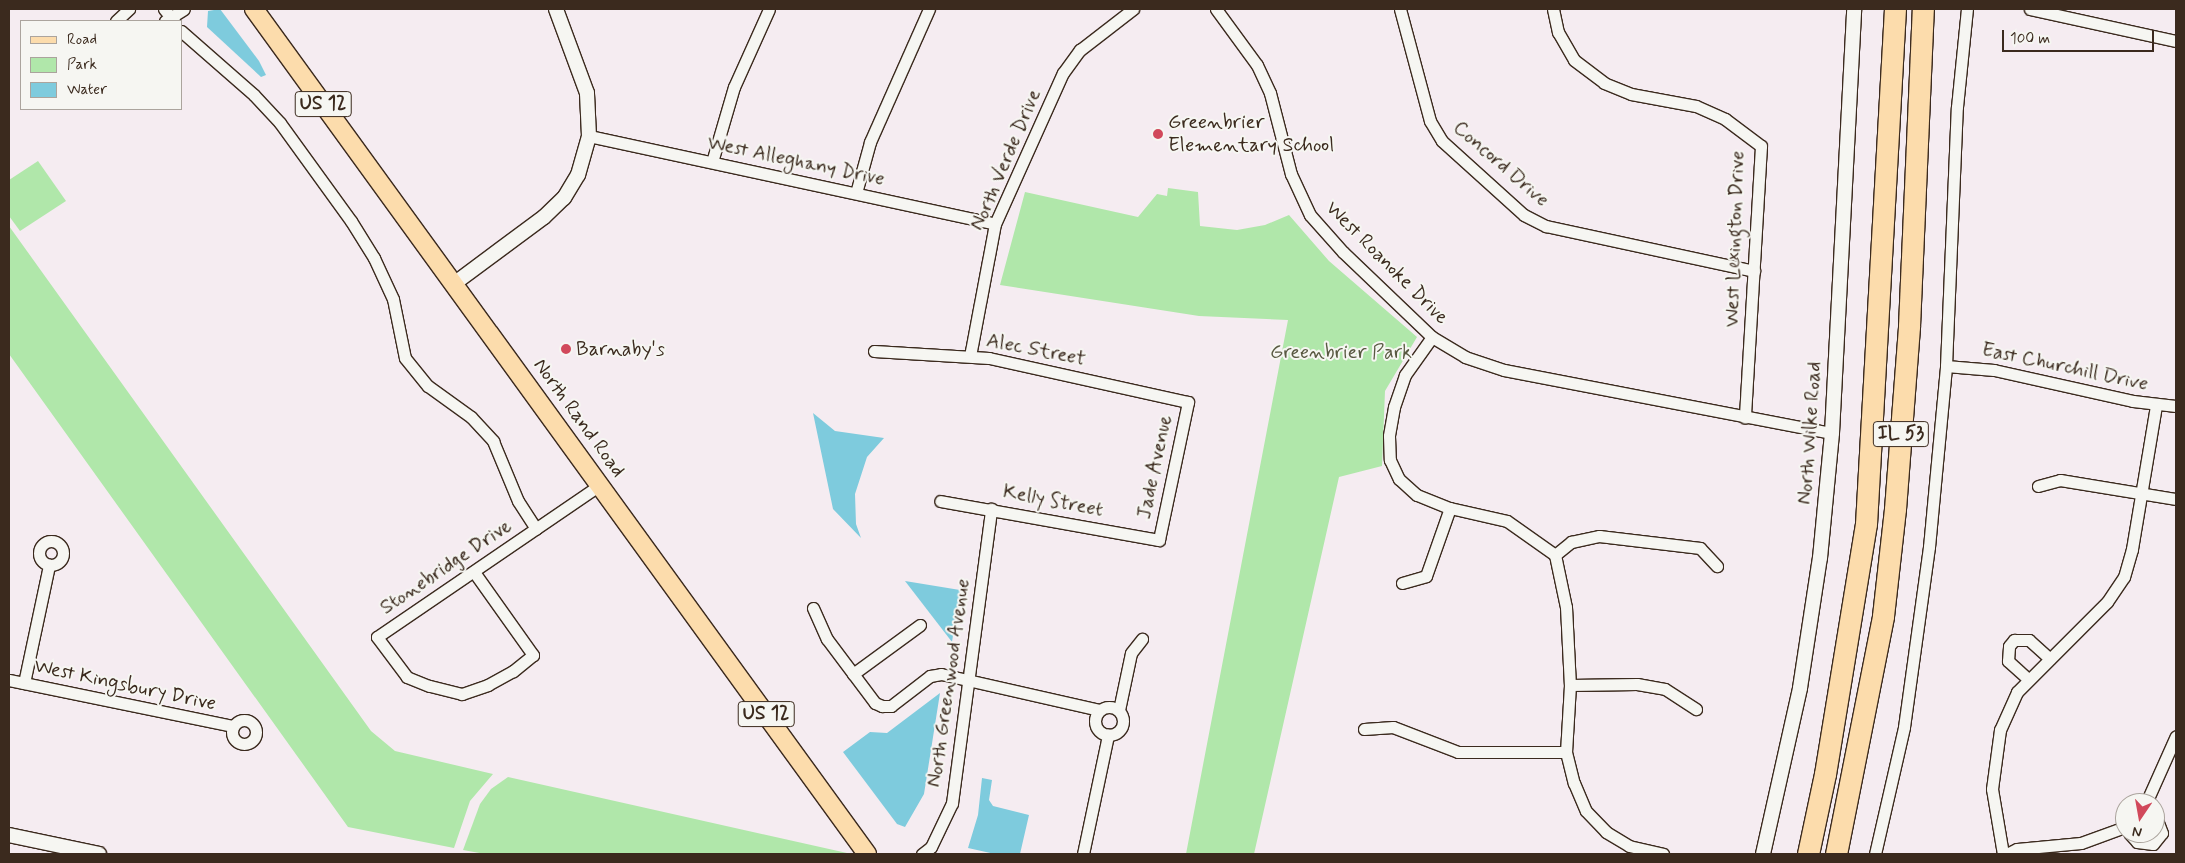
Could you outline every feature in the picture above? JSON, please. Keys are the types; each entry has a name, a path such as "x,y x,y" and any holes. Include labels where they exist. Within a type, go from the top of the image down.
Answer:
{"highway":[{"name":"IL 53","path":"1808,854 1825,774 1866,524 1895,9"},
{"name":"IL 53","path":"1836,854 1882,616 1896,509 1909,326 1923,9"}],"main road":[{"name":"North Rand Road","path":"254,9 601,484 867,854"}],"street":[{"path":"117,20 129,9"},
{"path":"168,17 184,9"},
{"path":"455,283 544,217 564,198 578,175 588,136 587,92 556,9"},
{"path":"712,162 734,87 769,9"},
{"path":"856,193 870,142 929,9"},
{"name":"North Verde Drive","path":"970,356 995,224 1063,73 1080,50 1133,9"},
{"name":"West Roanoke Drive","path":"1216,9 1260,72 1270,93 1291,174 1310,215 1343,252 1432,337 1465,357 1504,370 1745,418 1832,433"},
{"name":"Concord Drive","path":"1400,9 1430,121 1438,134 1524,215 1546,226 1754,271"},
{"name":"West Lexington Drive","path":"1553,9 1558,32 1574,60 1604,83 1631,94 1696,106 1725,120 1761,146 1745,418"},
{"name":"North Wilke Road","path":"1763,854 1800,688 1820,558 1832,433 1854,9"},
{"path":"1875,854 1904,727 1929,547 1946,366 1957,107 1967,9"},
{"path":"2030,9 2176,40"},
{"name":"Stonebridge Drive","path":"182,32 254,95 280,123 350,220 374,258 393,299 405,358 428,386 471,417 493,441 518,501 536,529"},
{"name":"West Alleghany Drive","path":"588,136 995,224"},
{"path":"1432,337 1405,375 1397,399 1389,436 1390,460 1399,479 1418,495 1450,508 1507,521 1555,555 1566,607 1570,684 1566,752 1574,782 1586,811 1627,850 1663,854"},
{"name":"Alec Street","path":"874,351 989,358 1188,402"},
{"name":"East Churchill Drive","path":"1946,366 1994,370 2156,405 2176,406"},
{"name":"Jade Avenue","path":"1159,540 1188,402"},
{"path":"2115,832 2081,843 2017,850 2005,854 1992,789 1996,749 2017,692 2107,602 2124,577 2156,405"},
{"path":"2038,486 2060,480 2176,499"},
{"name":"Stonebridge Drive","path":"474,572 533,655 513,671 488,685 462,694 448,692 407,677 377,636 474,572 601,484"},
{"name":"Kelly Street","path":"940,501 1159,540"},
{"path":"1402,583 1426,576 1450,508"},
{"name":"North Greenwood Avenue","path":"922,854 931,847 952,803 991,509"},
{"path":"1555,555 1571,542 1599,536 1700,548 1717,566"},
{"path":"24,683 49,565"},
{"path":"813,608 827,639 875,703 882,706 891,706 930,676 941,674 1099,710 1112,706 1119,710"},
{"path":"853,674 920,625"},
{"path":"1099,710 1095,723 1100,732 1108,735 1117,733 1123,726 1119,710 1131,653 1142,639"},
{"path":"2028,680 2008,661 2009,646 2014,640 2029,640 2050,659"},
{"name":"West Kingsbury Drive","path":"9,680 233,726"},
{"path":"1570,684 1637,684 1666,689 1696,709"},
{"path":"1364,729 1393,727 1458,752 1566,752"},
{"path":"1083,854 1108,735"},
{"path":"2150,793 2176,736"},
{"path":"9,835 71,851 98,854"}],"green space":[{"path":"38,161 66,201 20,231 9,216 9,180"},
{"name":"Greenbrier Park","path":"1168,188 1198,192 1200,226 1237,230 1265,225 1289,215 1329,261 1417,337 1385,391 1382,466 1339,477 1254,854 1186,854 1288,320 1199,316 1000,285 1025,192 1138,217 1157,194 1167,196"},
{"path":"9,226 371,731 395,751 493,774 470,801 454,848 348,827 9,354"},
{"path":"508,777 848,854 485,854 463,850 480,804 491,789"}],"water":[{"path":"220,9 259,61 266,75 261,77 207,27 208,11"},
{"path":"813,413 835,431 884,438 867,457 855,494 856,524 861,538 833,509"},
{"path":"905,581 960,590 952,642"},
{"path":"940,693 924,794 905,827 897,824 843,752 870,732 887,733"},
{"path":"982,778 992,780 989,800 993,806 1029,815 1020,854 995,854 968,848 978,815"}],"place":[{"name":"Greenbrier Elementary School","path":"1158,134"},
{"name":"Barnaby's","path":"566,349"}]}
